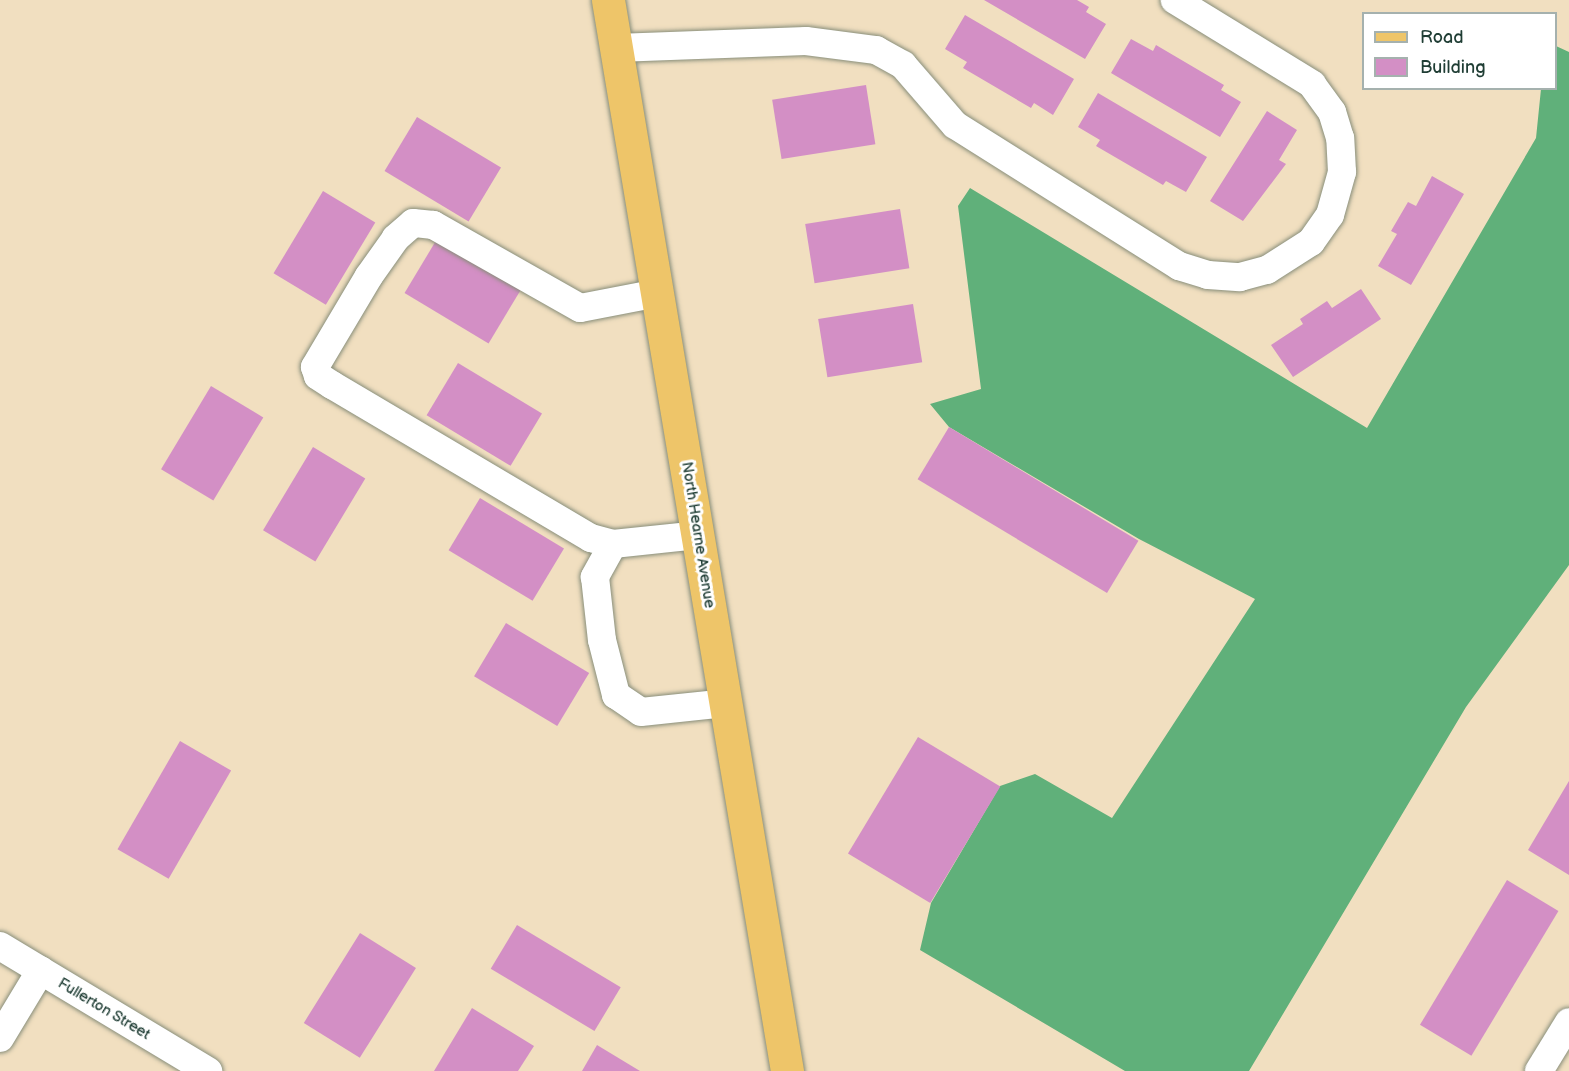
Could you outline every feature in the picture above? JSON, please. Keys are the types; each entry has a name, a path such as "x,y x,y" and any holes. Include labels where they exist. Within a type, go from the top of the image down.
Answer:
{"main road":[{"name":"North Hearne Avenue","path":"608,0 787,1071"}],"street":[{"path":"616,48 807,41 876,50 903,65 955,125 1179,266 1208,275 1239,277 1267,270 1311,242 1330,215 1342,172 1338,129 1332,112 1312,84 1175,0"},
{"path":"658,293 580,308 434,225 413,223 396,238 376,267 315,367 318,376 591,538 613,544 698,535"},
{"path":"613,544 595,577 602,640 616,695 641,712 726,703"},
{"name":"Fullerton Street","path":"0,946 41,970 164,1059 208,1071"},
{"path":"2,1030 41,970"},
{"path":"1539,1071 1569,1022"}],"green space":[{"path":"1557,46 1569,52 1569,565 1466,707 1249,1071 1125,1071 920,950 931,903 1000,786 1035,774 1112,818 1255,599 1139,539 949,427 930,404 981,389 958,206 970,188 1367,428 1536,138 1541,90 1557,90"}],"building":[{"path":"984,0 1077,0 1089,7 1086,12 1106,24 1085,59"},
{"path":"965,15 1074,79 1053,115 1034,103 1031,108 963,68 967,62 945,49"},
{"path":"1131,39 1153,51 1156,45 1224,85 1221,90 1241,102 1220,137 1111,73"},
{"path":"866,85 875,144 782,159 772,100"},
{"path":"1098,93 1207,157 1186,192 1166,181 1163,185 1096,146 1100,140 1078,127"},
{"path":"1267,111 1297,130 1279,160 1286,164 1243,221 1210,201"},
{"path":"417,117 501,167 469,221 385,171"},
{"path":"1432,176 1464,194 1411,285 1378,266 1397,234 1391,231 1408,202 1416,206"},
{"path":"323,191 375,222 326,305 274,273"},
{"path":"900,209 909,268 815,283 805,224"},
{"path":"437,239 521,289 489,343 405,293"},
{"path":"1361,289 1381,319 1293,377 1271,345 1303,324 1300,319 1327,301 1332,308"},
{"path":"913,304 922,362 827,377 818,319"},
{"path":"458,363 542,413 511,466 427,415"},
{"path":"211,386 263,417 213,501 161,469"},
{"path":"949,427 1138,541 1107,593 918,479"},
{"path":"313,447 365,478 315,562 263,530"},
{"path":"480,498 564,548 533,601 449,550"},
{"path":"506,623 589,673 557,726 474,676"},
{"path":"918,737 1000,786 930,903 848,854"},
{"path":"180,741 231,770 169,879 118,849"},
{"path":"1569,781 1569,875 1528,850"},
{"path":"1507,880 1558,911 1471,1056 1420,1025"},
{"path":"517,925 621,987 594,1031 491,969"},
{"path":"360,933 416,968 360,1058 304,1023"},
{"path":"472,1008 534,1046 518,1071 434,1071"},
{"path":"597,1045 640,1071 582,1071"}]}
